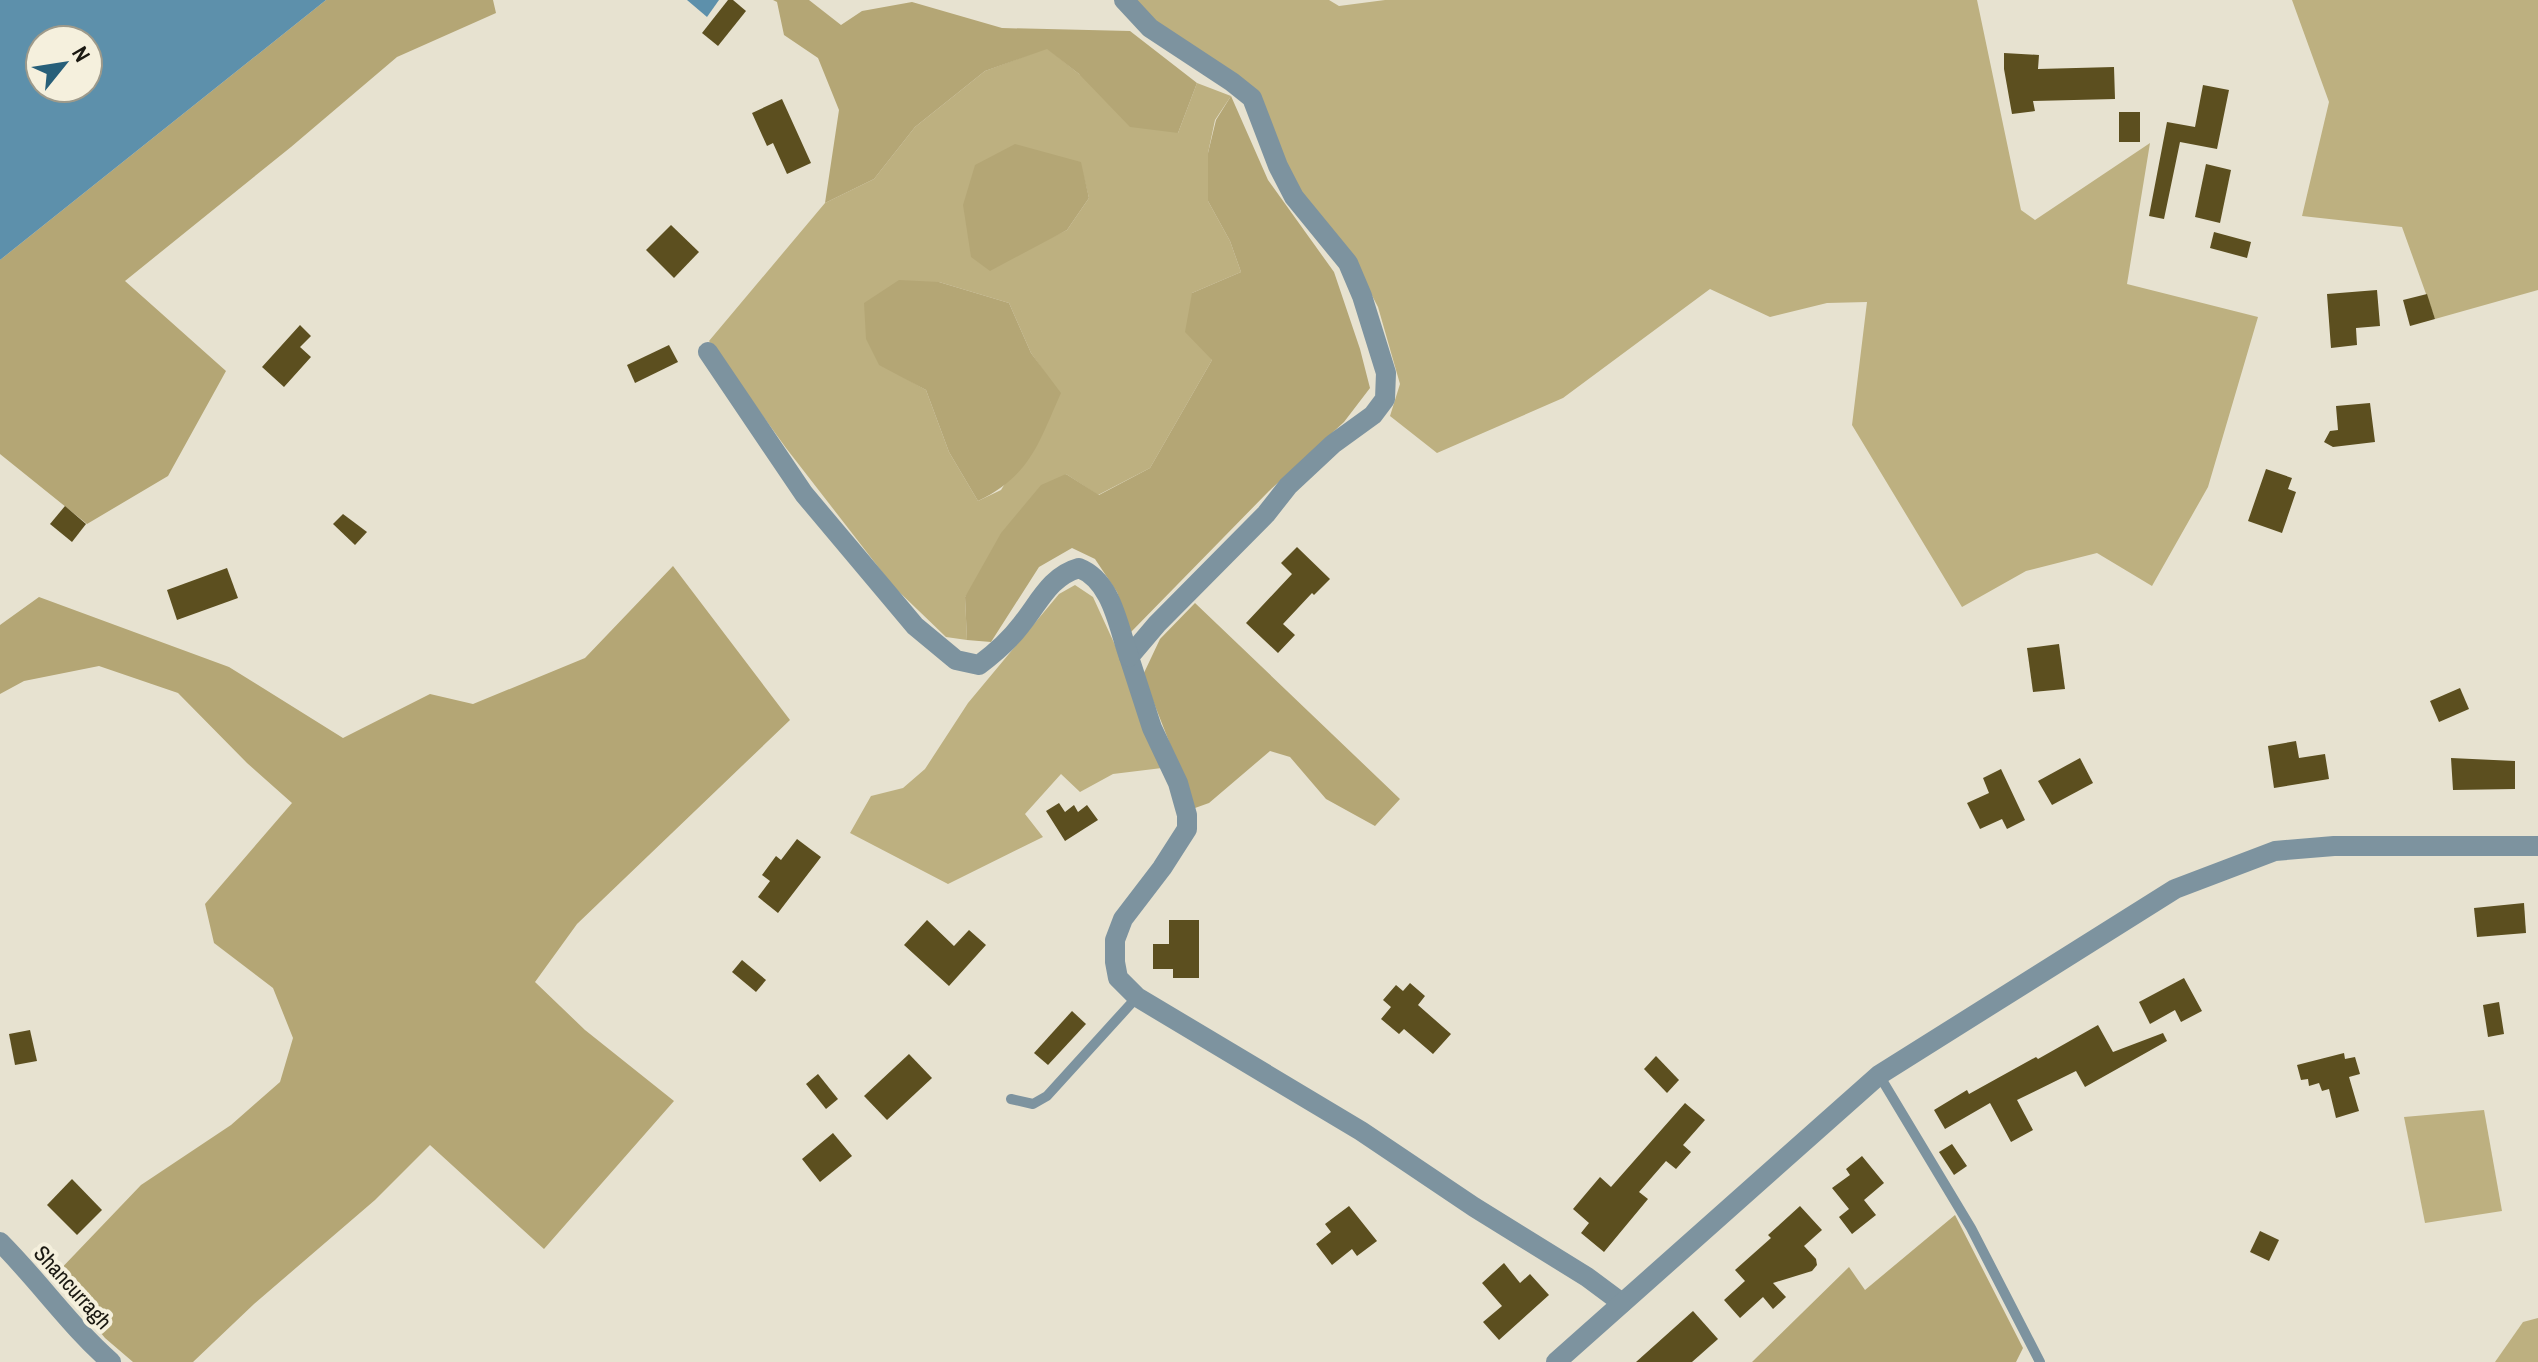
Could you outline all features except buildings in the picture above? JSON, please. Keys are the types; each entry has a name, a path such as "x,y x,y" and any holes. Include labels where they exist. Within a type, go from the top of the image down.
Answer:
{"street":[{"path":"1124,0 1150,28 1252,98 1278,166 1294,197 1348,263 1362,296 1386,373 1385,399 1373,415 1333,444 1288,486 1266,514 1157,624 1129,657"},
{"path":"708,352 804,494 915,626 956,660 979,665 998,651 1057,577 1079,568 1099,581 1108,596 1152,728 1178,783 1187,815 1187,829 1123,919 1115,940 1118,978 1137,997 1361,1131 1474,1207 1587,1277 1622,1303"},
{"path":"1556,1362 1879,1075 2175,889 2275,851 2334,846 2538,846"},
{"name":"Shancurragh","path":"0,1242 87,1341 111,1362"}],"lane":[{"path":"1011,1099 1033,1104 1047,1096 1137,997"},
{"path":"1879,1075 1971,1228 2040,1362"}],"shaded area":[{"path":"326,0 493,0 496,13 397,57 125,281 226,371 168,476 87,524 0,454 0,260"},
{"path":"773,0 809,0 841,25 862,11 912,2 1002,28 1130,31 1197,83 1178,133 1130,127 1079,74 1047,49 985,71 915,127 874,179 825,203 839,110 818,58 784,35 777,2"},
{"path":"1134,0 1329,0 1339,6 1385,0 1977,0 2021,210 2035,220 2150,143 2127,284 2258,317 2208,487 2152,586 2097,553 2026,571 1962,607 1852,425 1867,302 1827,303 1770,317 1710,289 1563,398 1437,453 1390,416 1400,384 1378,307 1355,263 1294,185 1260,101 1145,13"},
{"path":"2292,0 2538,0 2538,290 2435,319 2402,227 2302,216 2329,102"},
{"path":"1047,48 1079,74 1178,133 1197,83 1231,96 1215,120 1208,153 1208,201 1230,241 1241,272 1192,293 1212,360 1150,468 1098,495 1066,474 965,597 967,640 946,637 893,586 786,448 709,341 825,203 874,179 915,127 985,71","holes":["1080,162 1089,198 1067,230 1019,253","939,282 1009,303 1031,353 1060,394 1001,490 978,501 949,452 926,390 905,378"]},
{"path":"1231,96 1268,180 1334,272 1370,388 1344,422 1269,491 1131,632 1117,592 1095,559 1072,548 1039,567 991,642 967,640 965,597 1001,533 1041,485 1066,474 1099,495 1150,468 1212,360 1185,332 1192,293 1241,272 1230,241 1208,201 1208,153 1216,120"},
{"path":"1015,144 1081,162 1089,198 1067,230 990,271 971,257 963,205 975,165"},
{"path":"899,280 939,282 1009,303 1031,353 1061,393 1031,456 1010,480 978,501 949,452 926,390 879,365 866,339 864,303"},
{"path":"673,566 790,720 577,924 535,982 585,1030 674,1101 544,1249 430,1145 375,1200 254,1304 193,1362 133,1362 105,1338 54,1276 141,1185 231,1125 280,1082 293,1038 273,988 214,943 205,904 292,803 247,763 178,693 99,666 24,681 0,694 0,625 39,597 229,667 343,738 430,694 473,704 585,658"},
{"path":"1075,585 1093,597 1115,645 1162,768 1113,774 1080,792 1061,774 1025,814 1043,837 948,884 850,833 871,796 903,788 925,769 968,703 1059,594"},
{"path":"1195,603 1400,799 1375,826 1326,799 1290,757 1270,751 1209,803 1195,808 1143,675 1160,639"},
{"path":"2484,1110 2502,1211 2425,1223 2404,1117"},
{"path":"1955,1215 2023,1348 2016,1362 1752,1362 1849,1267 1865,1290"},
{"path":"2538,1318 2538,1362 2495,1362 2523,1322"}],"water":[{"path":"0,0 326,0 0,260"},
{"path":"687,0 719,0 707,17"}]}
